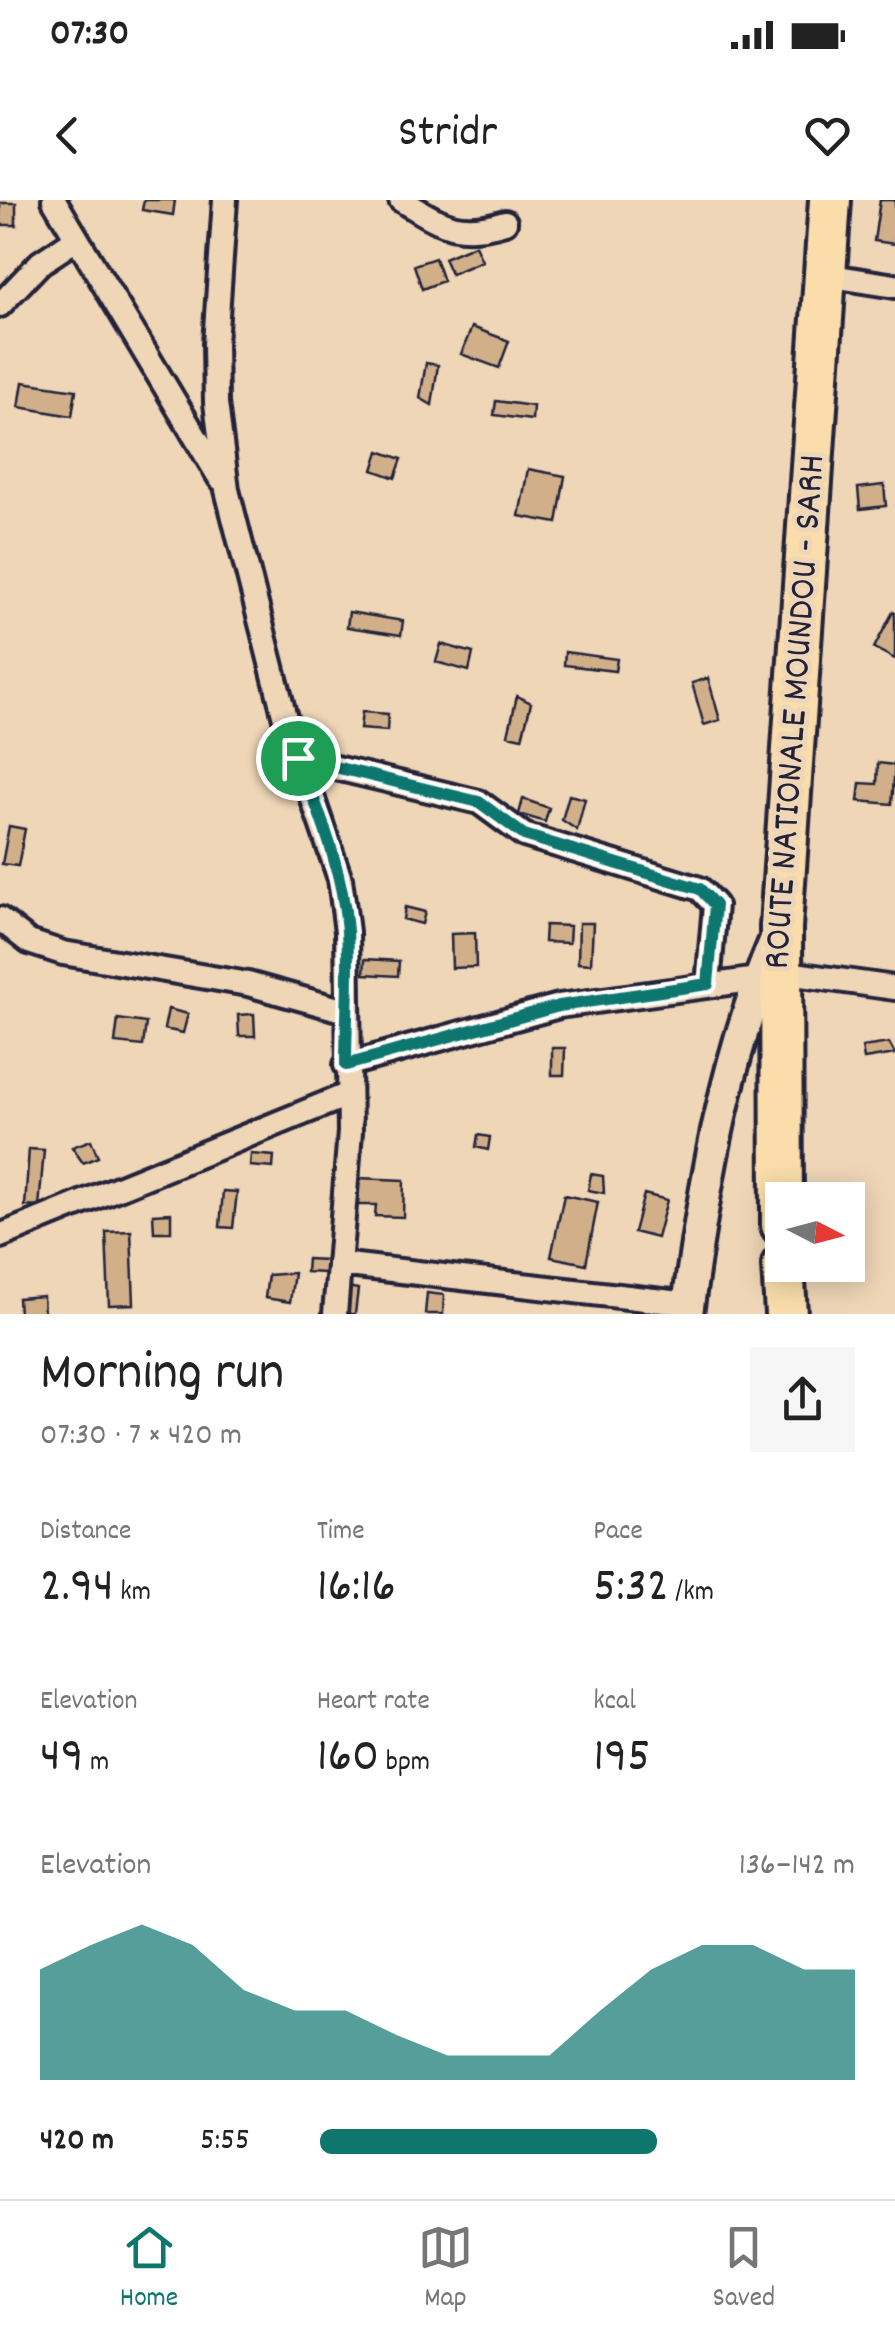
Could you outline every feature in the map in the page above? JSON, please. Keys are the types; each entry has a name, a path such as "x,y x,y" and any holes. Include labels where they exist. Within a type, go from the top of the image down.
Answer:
{"highway":[{"name":"ROUTE NATIONALE MOUNDOU - SARH","path":"780,1182 769,976 781,927 830,200"},
{"path":"785,1282 786,1314"}],"main road":[{"path":"688,1309 721,1118 769,976"}],"street":[{"path":"54,200 228,490"},
{"path":"225,200 214,344 216,402 228,490 298,758 324,823 340,879 347,932 350,1132 335,1314"},
{"path":"401,200 446,226 465,230 505,222"},
{"path":"0,305 40,263 76,239"},
{"path":"825,275 895,286"},
{"path":"298,758 479,802 524,835 700,889 715,905 708,984"},
{"path":"0,919 29,942 63,953 248,984 346,1011"},
{"path":"346,1065 559,1006 708,984 769,976 895,988"},
{"path":"0,1236 347,1095"},
{"path":"339,1264 688,1309"}],"building":[{"path":"144,200 175,200 173,215 142,210"},
{"path":"880,200 895,200 895,244 874,241"},
{"path":"0,203 16,203 16,225 0,225"},
{"path":"475,245 482,261 451,274 444,258"},
{"path":"435,258 443,281 422,289 414,265"},
{"path":"472,327 509,341 499,368 461,354"},
{"path":"426,363 438,365 432,405 420,398"},
{"path":"23,382 76,390 72,416 19,407"},
{"path":"496,401 533,406 532,420 494,415"},
{"path":"379,451 402,459 395,478 373,470"},
{"path":"528,469 565,476 557,523 519,516"},
{"path":"884,485 886,506 860,509 858,488"},
{"path":"349,612 403,621 401,635 347,627"},
{"path":"895,613 895,659 874,648"},
{"path":"441,644 473,653 469,671 436,662"},
{"path":"565,652 617,659 615,671 564,665"},
{"path":"708,678 720,720 704,725 692,683"},
{"path":"517,696 531,703 522,738 508,735"},
{"path":"362,712 388,714 387,731 360,729"},
{"path":"878,763 895,765 892,804 858,801 860,783 877,784"},
{"path":"569,795 585,799 577,830 562,820"},
{"path":"523,799 549,808 545,822 519,814"},
{"path":"9,826 25,829 18,866 2,864"},
{"path":"405,907 425,912 422,924 403,919"},
{"path":"579,923 593,923 591,964 578,963"},
{"path":"545,925 570,926 569,943 544,942"},
{"path":"475,933 476,967 452,968 451,934"},
{"path":"365,959 399,961 398,976 364,974"},
{"path":"168,1009 188,1014 183,1033 164,1029"},
{"path":"254,1014 255,1036 239,1036 238,1015"},
{"path":"118,1019 146,1023 143,1046 115,1043"},
{"path":"889,1043 895,1054 864,1059 862,1047"},
{"path":"552,1048 565,1048 564,1075 552,1075"},
{"path":"478,1135 490,1137 488,1150 476,1147"},
{"path":"91,1140 98,1157 83,1163 72,1147"},
{"path":"29,1149 44,1150 39,1207 25,1206"},
{"path":"251,1154 274,1156 273,1168 250,1166"},
{"path":"591,1174 603,1176 604,1193 588,1190"},
{"path":"358,1178 404,1180 403,1217 375,1216 376,1205 358,1205"},
{"path":"223,1191 237,1192 233,1228 220,1227"},
{"path":"644,1194 667,1200 657,1238 634,1232"},
{"path":"564,1195 598,1202 586,1264 551,1257"},
{"path":"171,1213 171,1232 154,1232 153,1214"},
{"path":"131,1231 134,1304 109,1305 106,1232"},
{"path":"307,1259 327,1260 325,1273 306,1272"},
{"path":"294,1273 290,1302 265,1298 268,1275"},
{"path":"347,1287 358,1289 355,1314 344,1314"},
{"path":"427,1293 444,1295 443,1314 425,1314"},
{"path":"43,1296 44,1314 19,1314 18,1298"}],"route":[{"path":"298,758 479,802 524,835 700,889 715,905 708,984 559,1006 460,1030 346,1065 347,932 340,879 324,823 298,758"}]}
